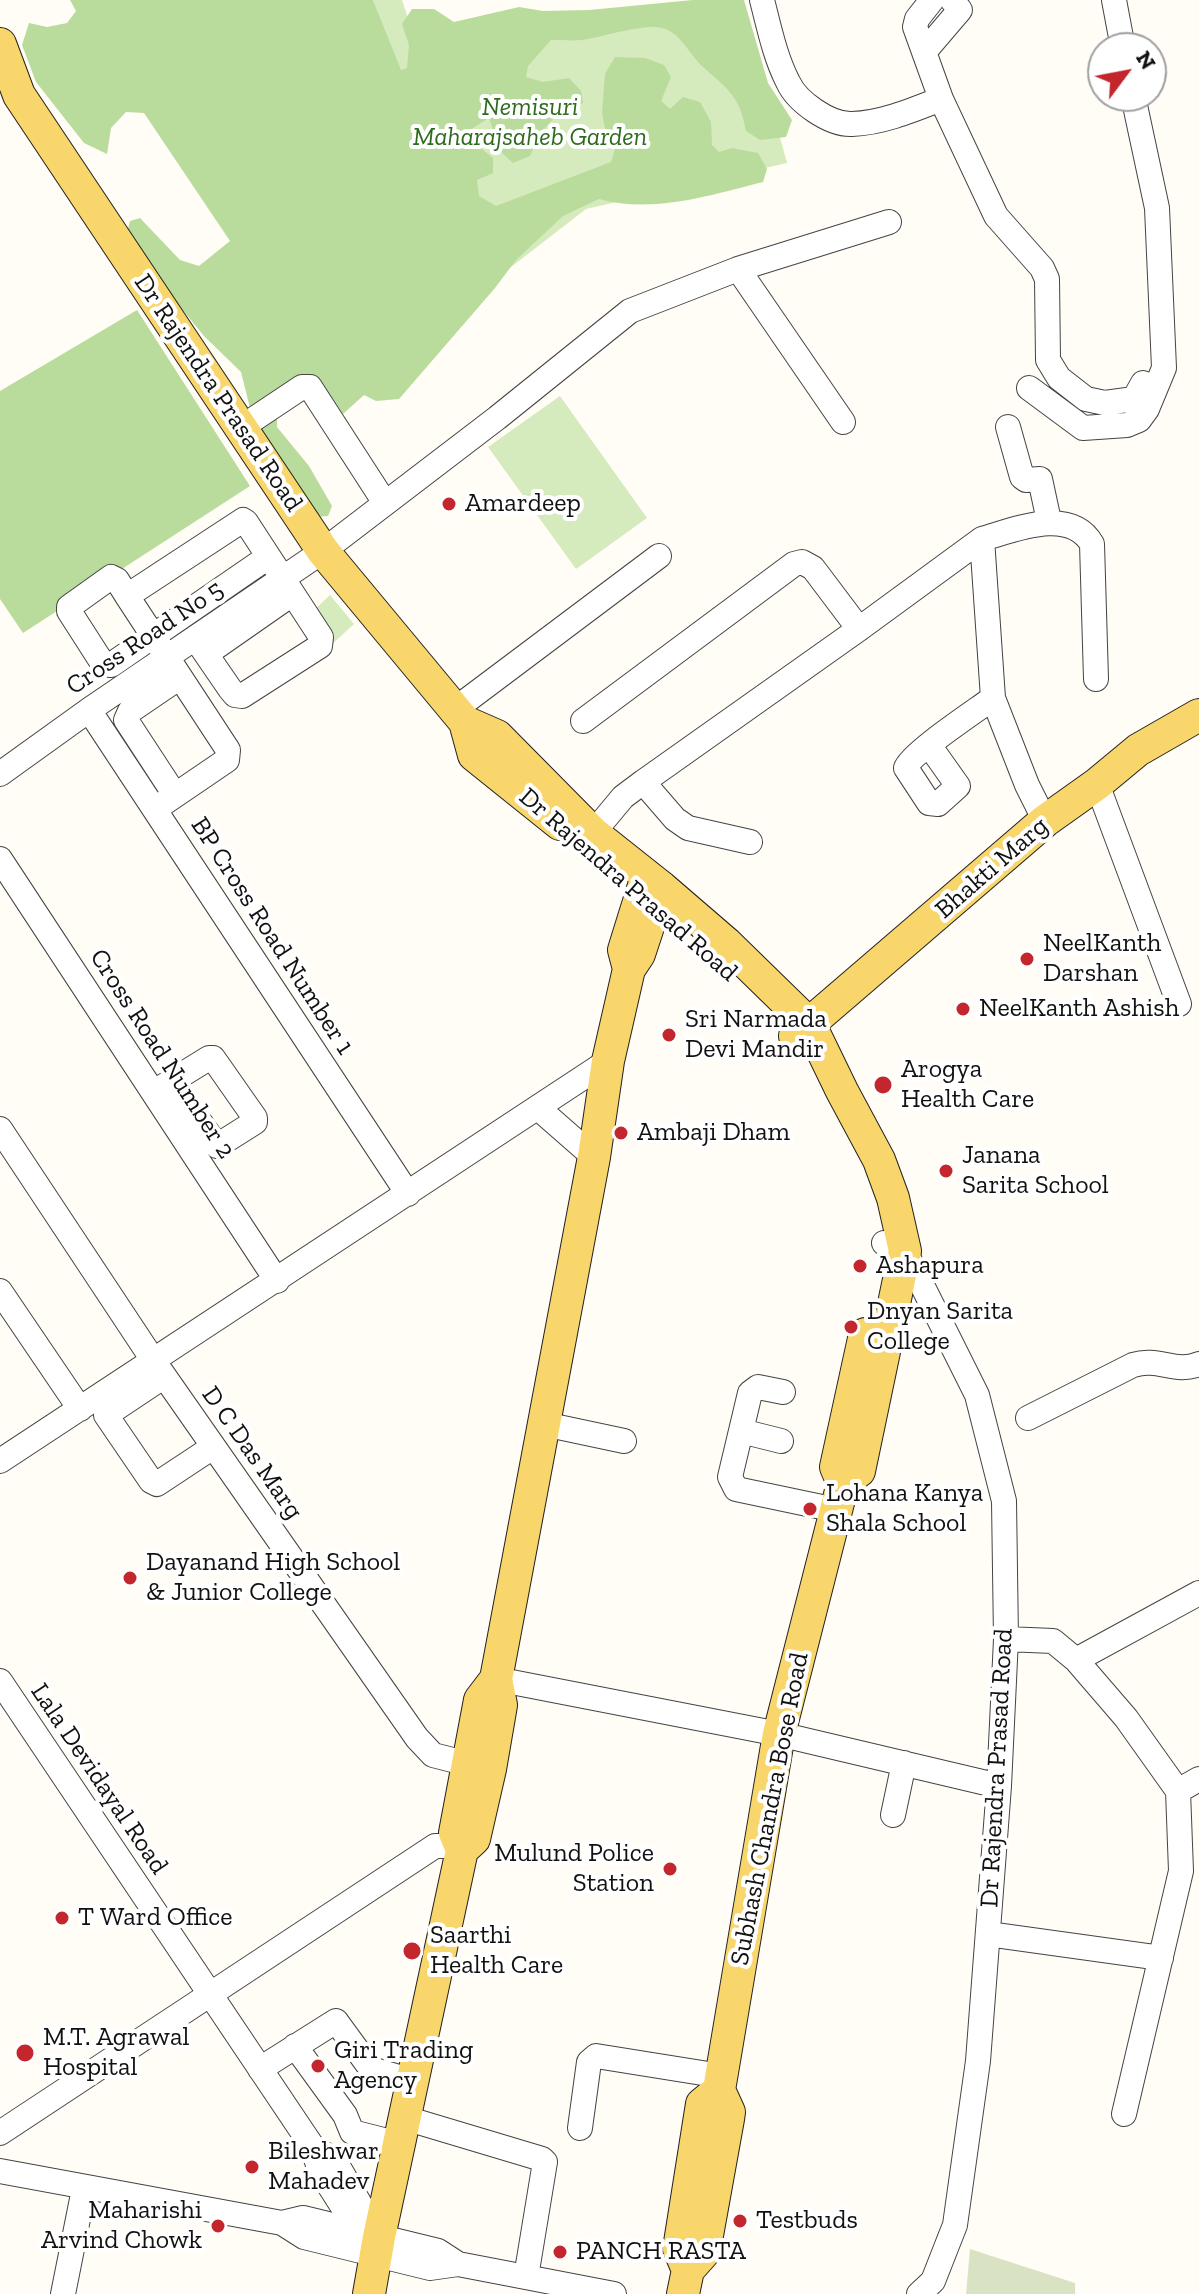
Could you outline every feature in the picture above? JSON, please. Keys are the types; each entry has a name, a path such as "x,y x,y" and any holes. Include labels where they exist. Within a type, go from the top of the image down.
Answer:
{"main road":[{"name":"Dr Rajendra Prasad Road","path":"0,44 10,101 242,427 323,551 459,716 474,755 651,895 802,1030 836,1106 872,1163 895,1247"},
{"name":"Bhakti Marg","path":"802,1030 1045,821 1138,750 1199,715"},
{"name":"Dr Rajendra Prasad Road","path":"459,716 497,736 651,895"},
{"path":"369,2294 371,2241 402,2131 462,1850 474,1839 480,1700 496,1679 594,1157 608,1061 629,969 639,954 651,895"},
{"name":"Subhash Chandra Bose Road","path":"686,2282 704,2252 728,2119 729,2112 720,2083 779,1734 839,1496 836,1467 895,1247"}],"street":[{"path":"762,0 788,83 801,102 817,113 850,125 904,113 941,99"},
{"path":"932,0 915,23 941,99 996,216 1042,268 1047,279 1048,360 1059,378 1086,399 1105,403 1134,399 1143,383"},
{"path":"925,51 960,10 952,0"},
{"path":"1114,0 1120,32"},
{"path":"1029,388 1083,428 1127,425 1139,420 1147,409 1164,368 1157,208 1136,112"},
{"name":"Cross Road No 5","path":"0,774 89,710 173,667 286,586 323,551 544,382 630,311 738,269 889,222"},
{"path":"738,269 843,422"},
{"path":"242,427 302,387 310,387 385,503"},
{"path":"1008,427 1023,479 1040,479 1049,521"},
{"path":"127,596 240,520 246,522 321,637 320,646 242,696 235,695 200,646"},
{"path":"593,833 623,797 982,539 1049,521 1083,533 1092,544 1096,679"},
{"path":"982,539 993,698 1027,785 1045,821"},
{"path":"459,716 659,556"},
{"path":"155,809 227,760 228,750 173,667 153,636 127,596 117,580 111,577 72,603 69,611 107,666 153,636 268,557"},
{"path":"583,721 794,564 802,562 813,568 859,629"},
{"path":"173,667 130,711 126,720 175,795"},
{"path":"929,745 993,698"},
{"name":"BP Cross Road Number 1","path":"89,710 408,1194"},
{"path":"643,782 675,819 688,828 750,842"},
{"path":"1097,784 1179,1004"},
{"name":"Cross Road Number 2","path":"0,859 163,1087 277,1281"},
{"path":"0,1461 80,1409 117,1395 277,1281 608,1061"},
{"path":"538,1108 594,1157"},
{"name":"D C Das Marg","path":"0,1129 150,1370 417,1738 433,1755 479,1767"},
{"name":"Dr Rajendra Prasad Road","path":"895,1247 977,1395 1004,1501 1006,1639 999,1786 978,2061 955,2225 929,2290"},
{"path":"0,1291 80,1409"},
{"path":"1028,1418 1133,1365 1148,1361 1187,1369 1199,1364"},
{"path":"783,1392 754,1389 750,1393 730,1477 736,1489 839,1496"},
{"path":"117,1395 106,1419 153,1484 208,1450"},
{"path":"544,1424 624,1441"},
{"path":"741,1431 781,1441"},
{"path":"1076,1660 1199,1593"},
{"path":"1006,1639 1053,1641 1076,1660 1188,1785 1190,1871 1161,1958 1124,2114"},
{"path":"496,1679 779,1734 999,1786"},
{"name":"Lala Devidayal Road","path":"0,1681 312,2146"},
{"path":"893,1815 904,1763"},
{"path":"0,2133 435,1846 462,1850"},
{"path":"988,1934 1161,1958"},
{"path":"260,2069 336,2021 371,2069 413,2081"},
{"path":"295,2046 345,2115 352,2132 402,2131 542,2159 545,2162 526,2277"},
{"path":"580,2128 589,2062 596,2056 720,2083"},
{"path":"312,2146 320,2171 371,2241"},
{"path":"312,2146 335,2161 371,2241"},
{"path":"0,2171 84,2189 293,2221 304,2237 371,2241 430,2268 458,2264 614,2294"},
{"path":"293,2221 310,2205 320,2171"},
{"path":"63,2294 84,2189"}],"green space":[{"path":"70,0 373,0 401,70 407,68 409,45 402,24 412,9 434,9 454,22 519,7 543,11 589,10 693,0 744,0 768,83 792,120 786,137 760,140 746,131 740,109 726,87 697,61 680,39 662,28 634,29 582,40 551,40 528,66 526,77 543,82 569,78 581,91 583,103 549,123 530,156 513,163 500,151 489,118 473,128 467,137 493,158 493,173 477,180 479,196 496,206 611,162 615,149 607,139 602,113 605,74 615,57 645,58 664,65 671,77 661,101 670,109 683,97 700,102 711,122 712,145 719,152 732,148 758,153 767,169 763,182 661,204 599,199 563,216 516,260 399,399 376,401 364,395 343,414 323,384 301,385 277,401 277,427 309,466 332,506 328,516 316,517 270,454 251,412 241,372 204,336 126,237 130,221 140,218 180,260 199,266 230,241 144,113 126,112 111,128 107,154 84,143 36,82 22,45 29,23 47,27 67,23 76,11"},
{"name":"Nemisuri Maharajsaheb Garden","path":"373,0 402,0 412,30 743,3 787,163 586,209 484,288"},
{"path":"137,310 250,486 23,633 0,599 0,391"},
{"path":"560,396 647,518 576,569 488,447"},
{"path":"330,595 354,624 329,647 311,613"},
{"path":"970,2249 1075,2283 1075,2294 966,2294"}],"place":[{"name":"Amardeep","path":"449,504"},
{"name":"NeelKanth Darshan","path":"1027,959"},
{"name":"NeelKanth Ashish","path":"963,1009"},
{"name":"Sri Narmada Devi Mandir","path":"669,1035"},
{"name":"Arogya Health Care","path":"883,1085"},
{"name":"Ambaji Dham","path":"621,1133"},
{"name":"Janana Sarita School","path":"946,1171"},
{"name":"Ashapura","path":"860,1266"},
{"name":"Dnyan Sarita College","path":"851,1327"},
{"name":"Lohana Kanya Shala School","path":"810,1509"},
{"name":"Dayanand High School & Junior College","path":"130,1578"},
{"name":"Mulund Police Station","path":"670,1869"},
{"name":"T Ward Office","path":"62,1918"},
{"name":"Saarthi Health Care","path":"412,1951"},
{"name":"M.T. Agrawal Hospital","path":"25,2053"},
{"name":"Giri Trading Agency","path":"318,2066"},
{"name":"Bileshwar Mahadev","path":"252,2167"},
{"name":"Testbuds","path":"740,2221"},
{"name":"Maharishi Arvind Chowk","path":"218,2226"},
{"name":"PANCH RASTA","path":"560,2252"}]}
